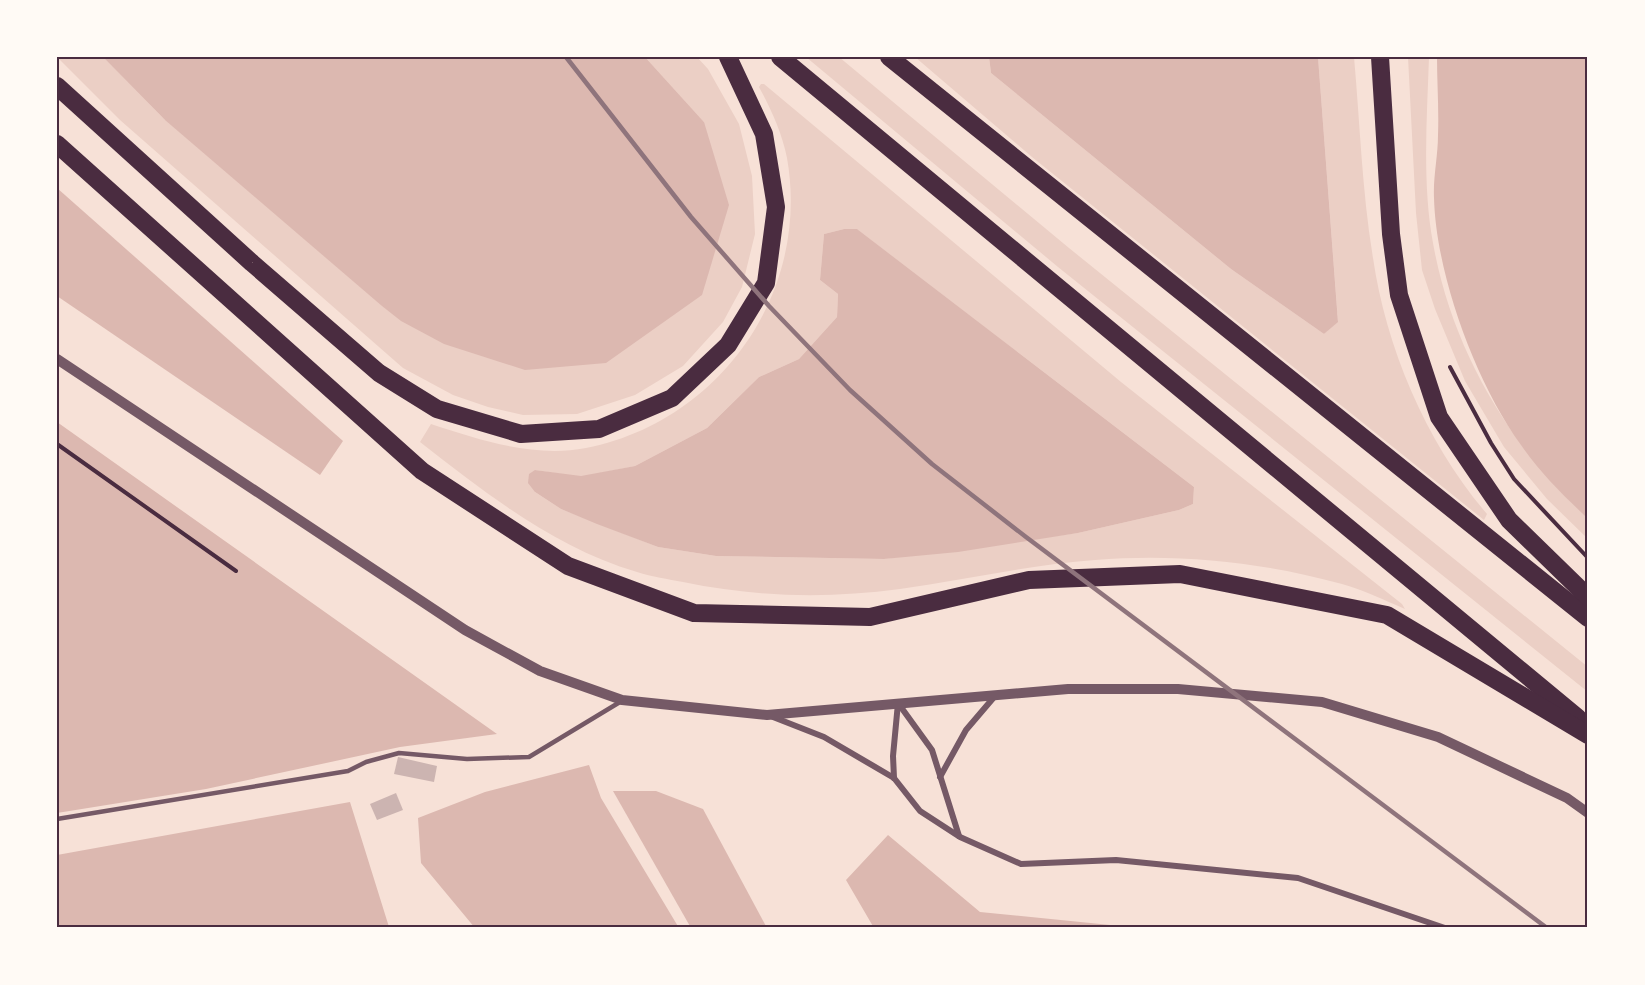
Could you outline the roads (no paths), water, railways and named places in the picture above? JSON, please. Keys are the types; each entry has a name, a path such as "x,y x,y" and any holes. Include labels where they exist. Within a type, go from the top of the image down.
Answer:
{"highway":[{"path":"57,86 252,263 379,373 437,409 521,434 599,429 672,398 728,345 766,283 776,207 764,134 728,57"},
{"path":"780,57 1588,727"},
{"path":"889,57 1588,618"},
{"path":"1380,57 1391,234 1399,295 1439,417 1509,520 1588,597"},
{"path":"57,144 422,471 568,566 694,613 870,617 1029,580 1180,574 1387,615 1588,735"}],"street":[{"path":"57,359 465,630 540,671 622,700 767,715 1068,689 1178,689 1322,702 1438,736 1567,798 1588,813"},
{"path":"940,777 966,730 996,694"},
{"path":"898,703 932,750 960,837"},
{"path":"894,778 893,756 898,703"},
{"path":"767,715 824,737 894,778 920,811 960,837 1021,864 1116,860 1298,878 1445,928"}],"lane":[{"path":"57,819 348,771 366,762 399,753 467,759 529,757 622,700"}],"railway":[{"path":"566,57 691,217 769,306 850,390 932,464 1547,928"}]}
